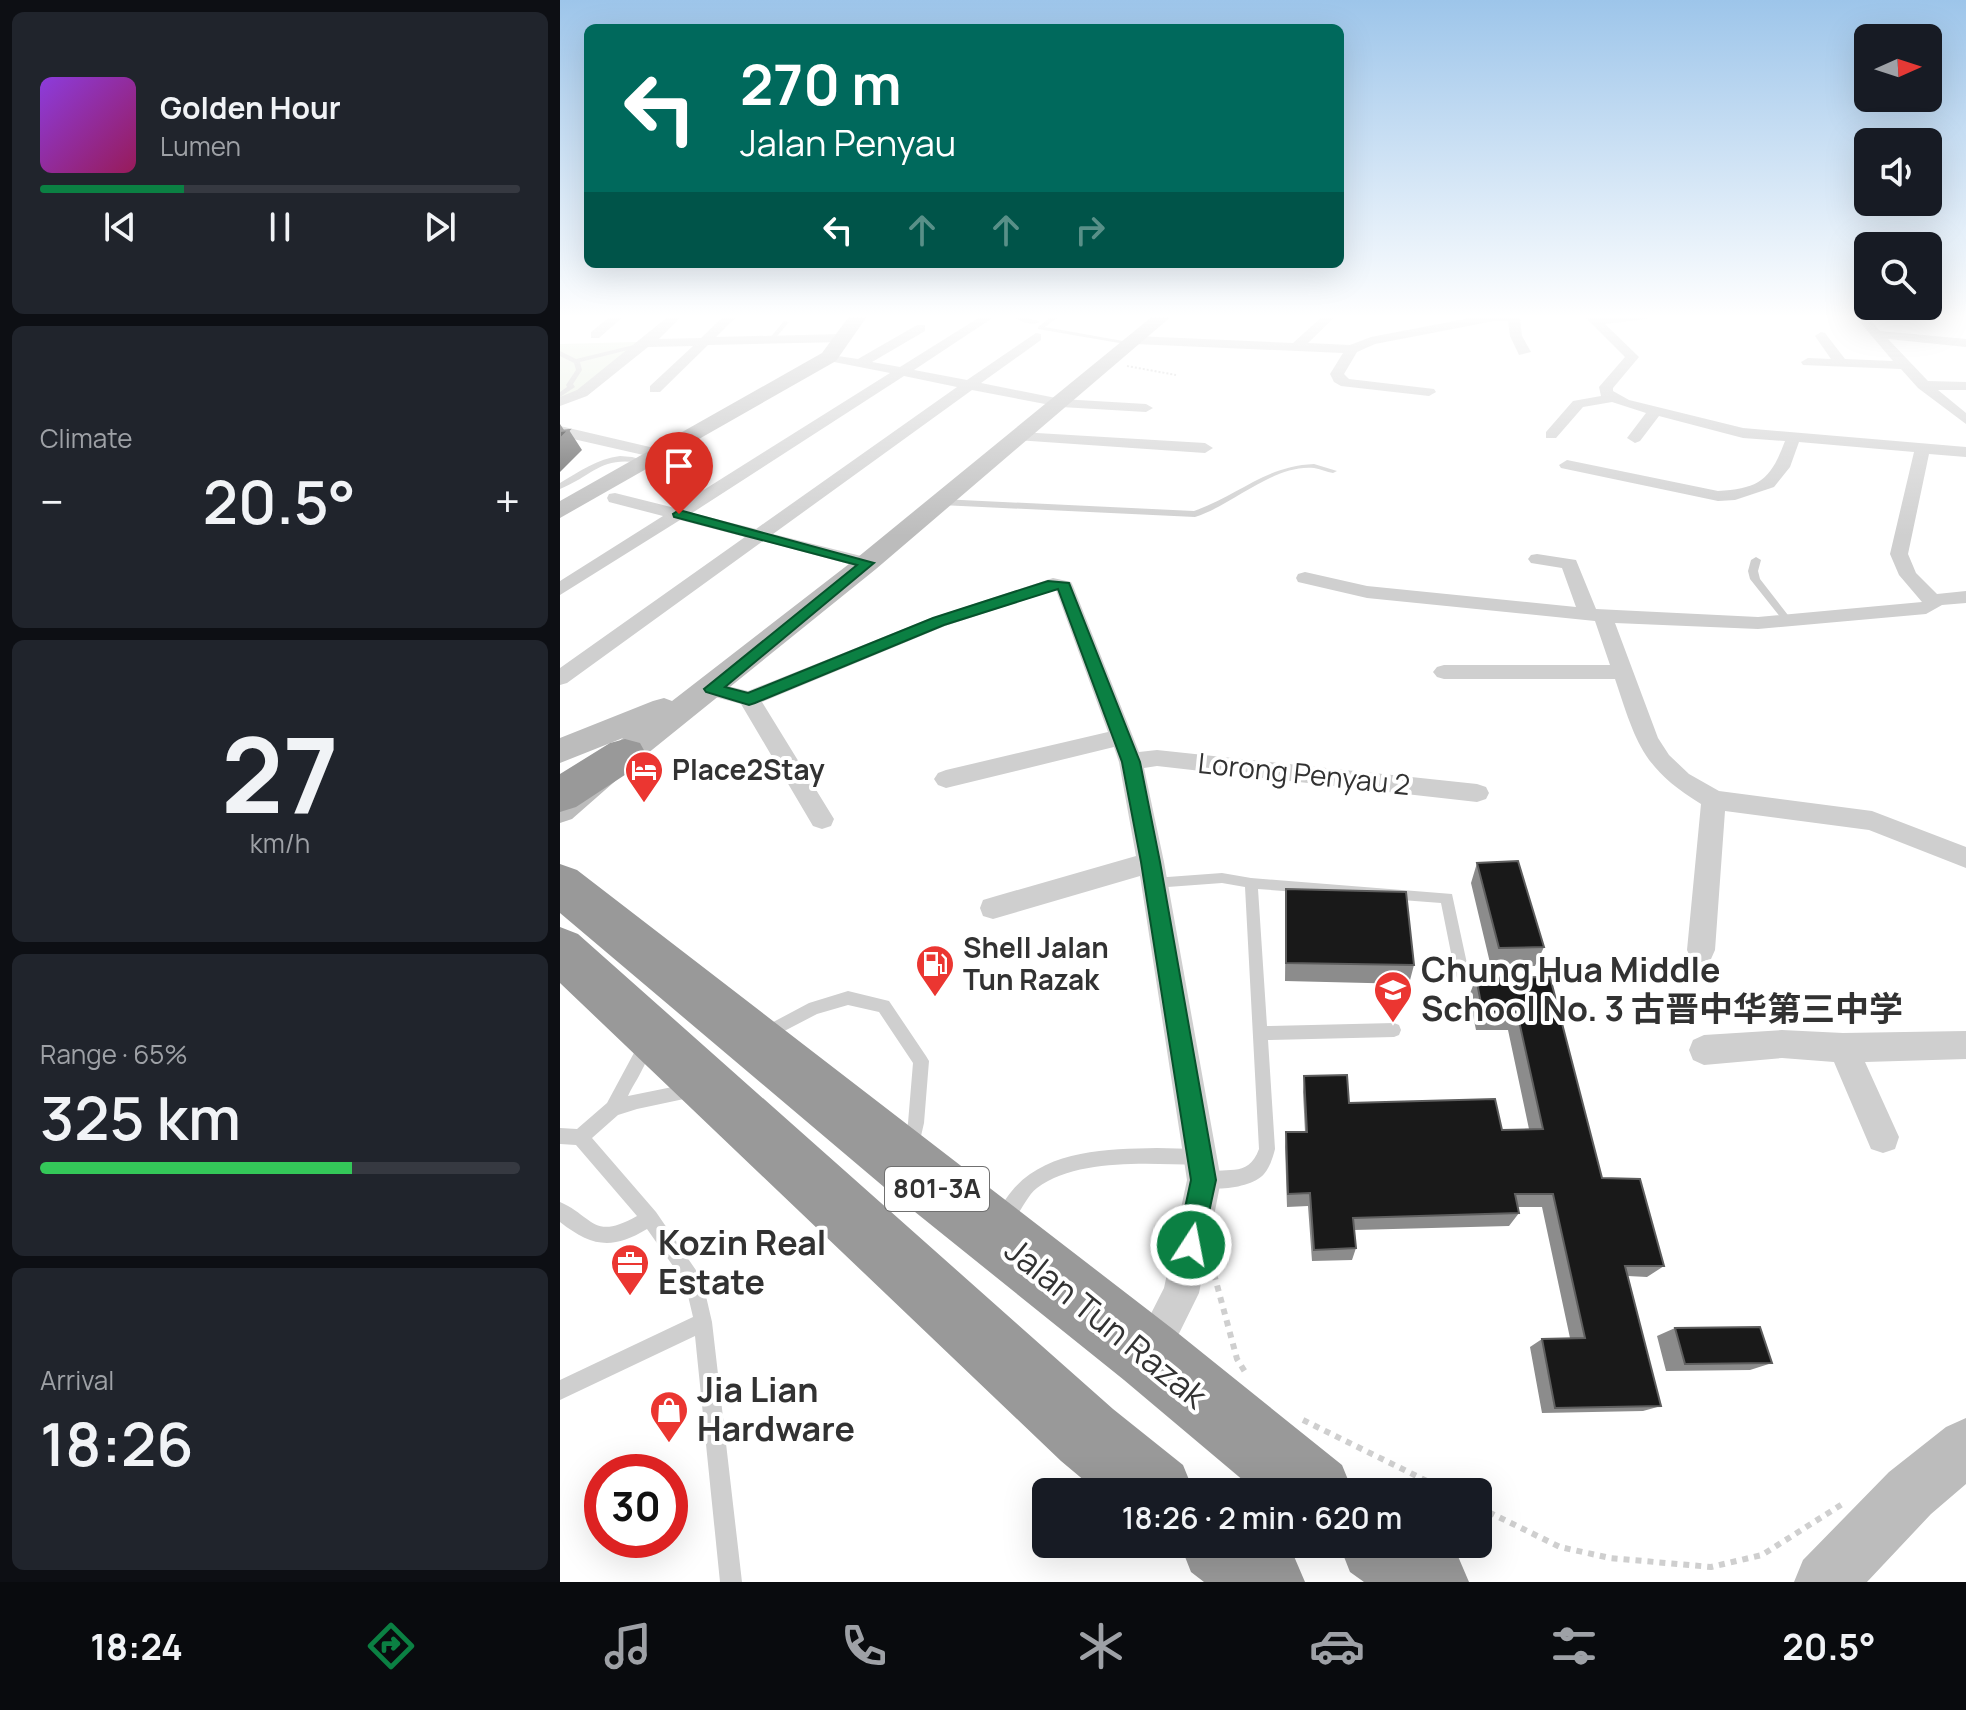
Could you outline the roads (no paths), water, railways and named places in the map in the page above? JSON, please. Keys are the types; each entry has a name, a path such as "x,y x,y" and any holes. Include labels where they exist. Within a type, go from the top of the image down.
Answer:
{"highway":[{"path":"560,795 631,740"},
{"name":"Jalan Tun Razak","path":"560,884 1298,1478"},
{"path":"560,950 719,1093 1087,1435 1139,1478"},
{"path":"1236,1558 1265,1582"}],"street":[{"path":"560,402 588,389"},
{"path":"565,504 654,458 774,389"},
{"path":"560,589 877,389"},
{"path":"560,678 968,389"},
{"path":"987,389 1061,403 1146,408"},
{"path":"560,810 631,740 712,689 1078,389"},
{"path":"1390,389 1429,392"},
{"path":"1609,389 1609,396"},
{"path":"1928,389 1966,420"},
{"path":"1551,435 1578,404 1609,396 1654,413 1743,433 1966,452"},
{"path":"1635,438 1654,413"},
{"path":"560,431 654,458"},
{"path":"1020,437 1205,448"},
{"path":"1567,465 1718,496 1737,495 1758,492 1769,485 1785,463 1793,439"},
{"path":"1922,450 1899,554 1908,575 1932,600"},
{"path":"615,498 867,563"},
{"path":"1537,559 1570,564 1623,672 1647,740 1661,761 1681,780 1714,800 1872,821 1966,858"},
{"path":"1305,578 1367,592 1596,615 1723,623 1788,621 1926,608 1932,605 1932,600"},
{"path":"712,689 749,699 938,622 1057,583 1064,586 1125,750 1152,872 1202,1169 1181,1293 1149,1355"},
{"path":"1932,600 1966,597"},
{"path":"1444,672 1623,672"},
{"path":"749,699 822,819"},
{"path":"560,751 631,740"},
{"name":"Lorong Penyau 2","path":"946,779 1125,750 1157,758 1477,793"},
{"path":"1701,950 1714,800"},
{"path":"993,908 1152,872"},
{"path":"1704,1050 1782,1044 1843,1048 1966,1045"},
{"path":"1843,1048 1883,1137"},
{"path":"1825,1582 1910,1493 1966,1447"}],"lane":[{"path":"560,487 607,458 654,458"},
{"path":"941,502 1195,514 1217,508 1284,468 1321,466 1333,471"},
{"path":"1756,560 1753,571 1755,579 1788,621"},
{"path":"1152,872 1447,898 1462,973"},
{"path":"995,1234 1019,1194 1045,1174 1112,1157 1250,1176 1263,1166 1267,1149 1251,883"},
{"path":"754,1040 814,1008 848,998 884,1006 921,1061 916,1123 906,1165"},
{"path":"613,1109 642,1052 644,1025"},
{"path":"1260,1033 1394,1030"},
{"path":"719,1093 693,1091 662,1095 613,1109 570,1137 650,1218 693,1279 703,1322 731,1582"},
{"path":"560,1211 588,1234 604,1238 627,1232 650,1218"},
{"path":"560,1390 703,1322"}],"place":[{"name":"Place2Stay","path":"644,804"},
{"name":"Shell Jalan Tun Razak","path":"935,998"},
{"name":"Chung Hua Middle School No. 3 古晋中华第三中学","path":"1393,1024"},
{"name":"Kozin Real Estate","path":"630,1297"},
{"name":"Jia Lian Hardware","path":"669,1444"}]}
